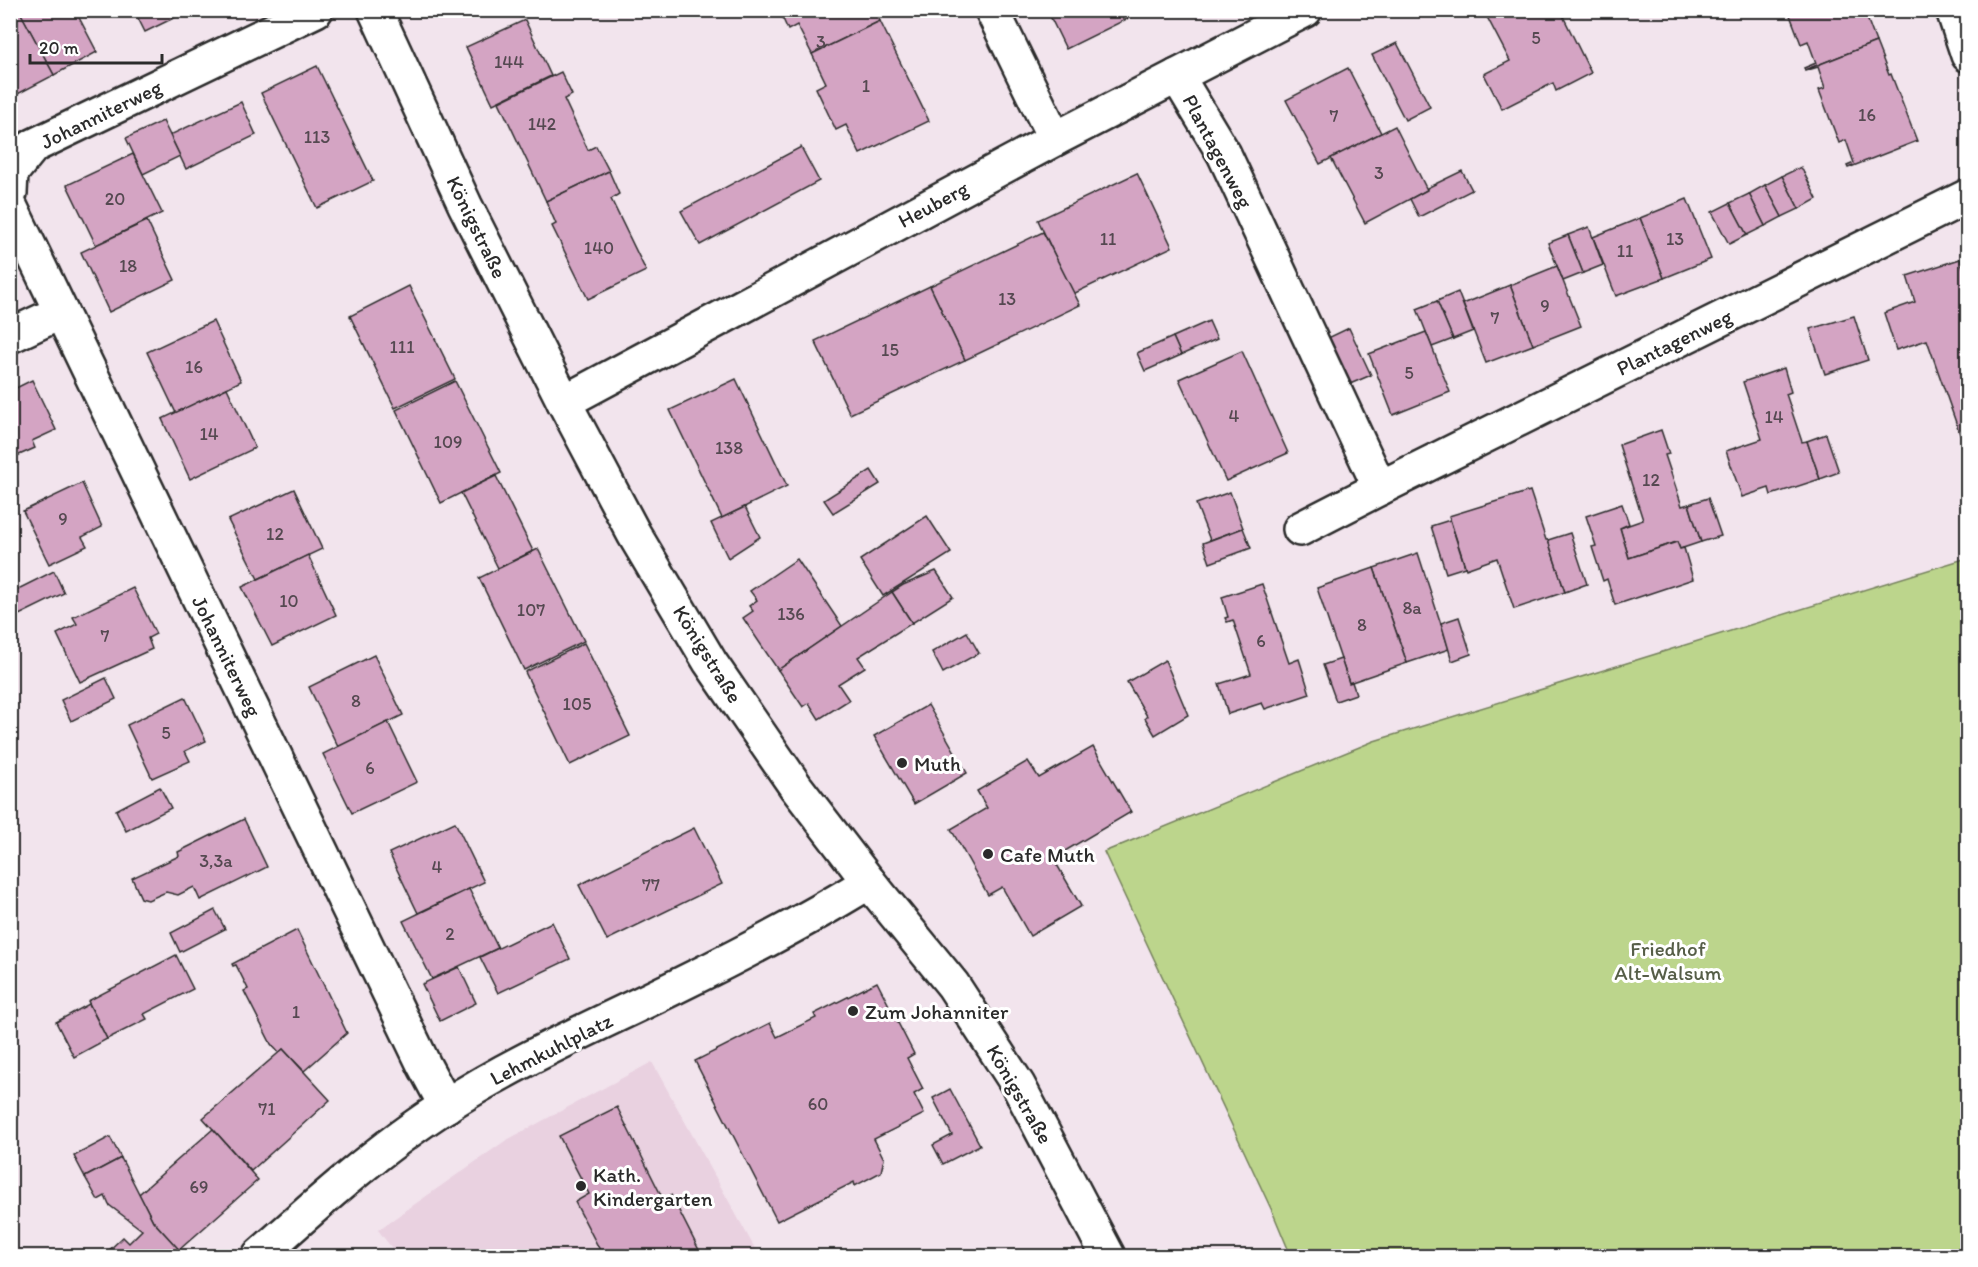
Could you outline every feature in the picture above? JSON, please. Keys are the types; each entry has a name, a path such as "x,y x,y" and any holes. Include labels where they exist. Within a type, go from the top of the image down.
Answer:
{"street":[{"name":"Johanniterweg","path":"10,193 11,173 33,146 316,10"},
{"name":"Königstraße","path":"375,10 465,205 564,402 634,534 710,662 796,786 869,882 953,985 1012,1075 1108,1257"},
{"path":"992,10 1055,139"},
{"name":"Heuberg","path":"564,402 1055,139 1305,10"},
{"path":"1953,10 1968,55"},
{"name":"Plantagenweg","path":"1177,76 1224,154 1380,488"},
{"name":"Plantagenweg","path":"1300,529 1968,196"},
{"name":"Johanniterweg","path":"10,206 446,1106"},
{"path":"10,336 61,312"},
{"name":"Lehmkuhlplatz","path":"259,1257 361,1168 446,1106 542,1051 816,915 869,882"}],"shaded area":[{"name":"Kath. Kindergarten","path":"652,1062 759,1256 398,1256 378,1230 505,1141"}],"green space":[{"name":"Friedhof Alt-Walsum","path":"1967,558 1967,1256 1291,1256 1104,852 1374,741"}],"building":[{"path":"22,10 75,10 97,52 54,75 20,12"},
{"path":"134,10 190,10 145,32"},
{"path":"779,10 875,10 880,21 812,54 797,25 788,30"},
{"path":"1047,10 1140,10 1141,12 1066,49"},
{"path":"1494,10 1560,10 1591,73 1556,91 1553,83 1502,109 1484,74 1510,61 1486,15"},
{"path":"1788,10 1864,10 1876,42 1805,70 1804,68 1816,63 1808,41 1801,44"},
{"path":"20,12 54,75 10,98 10,17"},
{"path":"525,20 551,76 493,104 466,47"},
{"path":"880,21 929,121 860,154 846,125 836,130 816,88 826,83 812,54"},
{"path":"1876,42 1917,141 1848,168 1847,166 1854,163 1846,140 1839,143 1819,90 1825,88 1818,67 1805,70"},
{"path":"1397,43 1430,107 1405,120 1372,55"},
{"path":"317,66 373,181 317,208 261,93"},
{"path":"1348,68 1381,133 1320,164 1286,100"},
{"path":"561,72 572,95 564,99 588,150 596,146 609,171 546,201 499,102"},
{"path":"241,102 256,135 186,169 170,135"},
{"path":"163,121 180,156 143,174 126,138"},
{"path":"1395,126 1427,190 1365,223 1331,158"},
{"path":"801,147 819,181 700,245 681,211"},
{"path":"133,154 162,213 96,245 67,185"},
{"path":"1801,167 1817,199 1799,209 1782,176"},
{"path":"609,171 619,194 611,199 646,271 588,299 552,226 556,224 546,201"},
{"path":"1462,171 1472,190 1419,217 1410,199"},
{"path":"1137,173 1172,247 1073,294 1038,220"},
{"path":"1782,176 1799,209 1782,217 1765,185"},
{"path":"1765,185 1782,217 1765,226 1749,194"},
{"path":"1749,194 1765,226 1747,235 1730,203"},
{"path":"1687,199 1711,259 1664,278 1640,218"},
{"path":"1730,203 1747,235 1729,244 1712,212"},
{"path":"1640,218 1664,278 1616,296 1593,237"},
{"path":"147,221 175,280 109,312 81,252"},
{"path":"1589,227 1603,265 1583,273 1568,235"},
{"path":"1043,232 1080,305 965,360 930,286"},
{"path":"1568,235 1583,273 1563,281 1548,243"},
{"path":"1960,259 1968,280 1967,454 1927,340 1896,350 1884,313 1915,302 1907,276"},
{"path":"1557,266 1581,326 1533,345 1510,285"},
{"path":"1510,285 1533,345 1486,363 1463,304"},
{"path":"409,286 455,379 395,408 350,316"},
{"path":"930,286 965,360 850,414 815,341"},
{"path":"1458,292 1473,331 1453,339 1437,301"},
{"path":"1437,301 1453,339 1432,347 1417,309"},
{"path":"1854,316 1868,360 1825,374 1810,329"},
{"path":"213,321 241,381 176,413 147,352"},
{"path":"1209,321 1217,339 1181,355 1173,337"},
{"path":"1349,328 1371,375 1350,384 1328,338"},
{"path":"1426,332 1450,392 1393,415 1369,354"},
{"path":"1173,337 1181,355 1145,371 1137,353"},
{"path":"1242,351 1288,453 1226,481 1179,379"},
{"path":"1784,368 1791,392 1786,394 1802,442 1807,441 1820,479 1771,495 1769,488 1742,497 1726,451 1762,439 1743,382"},
{"path":"736,379 787,486 722,518 670,410"},
{"path":"32,380 56,430 32,441 35,448 10,459 10,391"},
{"path":"455,381 501,473 441,503 396,410"},
{"path":"227,388 255,448 190,479 162,419"},
{"path":"1661,430 1669,454 1665,455 1682,506 1689,504 1701,542 1680,549 1677,542 1629,558 1620,528 1643,520 1619,445"},
{"path":"1826,434 1839,472 1820,479 1807,441"},
{"path":"871,470 880,484 833,513 824,500"},
{"path":"496,476 533,551 498,568 461,493"},
{"path":"82,483 102,527 82,537 87,546 49,564 23,511"},
{"path":"294,489 322,549 258,579 228,520"},
{"path":"1530,491 1565,592 1514,609 1497,558 1466,569 1449,516"},
{"path":"1230,492 1243,528 1210,540 1196,504"},
{"path":"1708,498 1721,536 1701,542 1689,504"},
{"path":"1622,504 1629,524 1620,528 1629,558 1677,542 1680,549 1684,548 1693,579 1615,605 1607,579 1603,581 1592,547 1596,546 1586,516"},
{"path":"745,507 760,537 728,558 711,523"},
{"path":"927,516 951,553 883,596 860,560"},
{"path":"1450,520 1465,567 1446,573 1431,526"},
{"path":"1243,528 1251,548 1210,563 1203,543"},
{"path":"1570,533 1587,584 1565,592 1548,540"},
{"path":"538,549 584,641 524,670 479,578"},
{"path":"1418,553 1449,649 1407,663 1374,568"},
{"path":"308,555 336,615 272,646 242,587"},
{"path":"797,559 842,626 778,670 743,618 753,611 749,606 757,600 750,591"},
{"path":"1374,568 1407,663 1349,683 1317,588"},
{"path":"54,571 64,593 19,615 10,598 10,593"},
{"path":"936,571 953,597 912,623 892,592"},
{"path":"1262,584 1289,663 1299,659 1310,694 1265,709 1262,703 1228,714 1219,684 1251,674 1233,620 1227,622 1225,618 1228,617 1222,597"},
{"path":"133,588 156,634 148,638 152,649 80,682 57,634 77,624 73,617"},
{"path":"892,592 912,623 858,657 865,667 838,684 849,700 819,719 809,703 803,707 778,670"},
{"path":"1459,617 1471,654 1452,661 1441,623"},
{"path":"967,632 979,653 943,673 932,652"},
{"path":"584,643 630,736 570,765 525,672"},
{"path":"374,655 403,715 338,747 309,687"},
{"path":"1341,659 1349,683 1352,682 1356,694 1336,701 1323,665"},
{"path":"1165,660 1188,715 1155,735 1145,718 1147,716 1127,682"},
{"path":"106,678 116,699 71,721 61,700"},
{"path":"185,697 206,741 185,751 190,761 152,778 127,725"},
{"path":"928,705 967,773 914,804 874,736"},
{"path":"388,722 417,782 352,813 323,754"},
{"path":"1093,747 1131,812 1053,858 1081,906 1030,936 1002,887 988,895 951,829 987,808 977,791 1028,761 1039,778"},
{"path":"160,787 171,808 126,831 116,810"},
{"path":"244,819 267,867 200,900 194,887 178,895 166,892 148,900 141,898 132,878 179,856 178,852"},
{"path":"455,822 484,882 418,913 389,853"},
{"path":"694,828 722,884 607,940 579,885"},
{"path":"469,889 498,948 432,979 403,921"},
{"path":"215,910 225,929 180,952 171,933"},
{"path":"552,922 570,959 498,993 480,957"},
{"path":"297,930 347,1033 304,1071 283,1049 279,1053 271,1044 244,991 248,989 236,965 232,964"},
{"path":"176,955 193,989 144,1014 147,1019 107,1039 88,1001"},
{"path":"459,967 476,1003 440,1021 422,984"},
{"path":"877,982 914,1054 907,1058 923,1089 914,1094 924,1114 874,1139 884,1159 881,1172 855,1186 854,1182 777,1221 695,1061 770,1023 777,1037 816,1018 814,1014"},
{"path":"89,1004 107,1039 74,1057 56,1022"},
{"path":"283,1049 330,1100 251,1171 203,1118"},
{"path":"950,1089 980,1145 943,1164 933,1145 952,1135 933,1098"},
{"path":"617,1107 663,1199 671,1195 702,1256 603,1256 575,1202 589,1194 559,1136"},
{"path":"213,1129 258,1180 179,1250 153,1221 139,1194"},
{"path":"110,1137 121,1158 85,1177 74,1156"},
{"path":"121,1158 153,1221 185,1256 104,1255 123,1237 129,1243 142,1230 109,1205 105,1196 98,1200 85,1177"}],"place":[{"name":"Muth","path":"902,763"},
{"name":"Cafe Muth","path":"988,854"},
{"name":"Zum Johanniter","path":"853,1011"},
{"name":"Kath. Kindergarten","path":"581,1186"}]}
